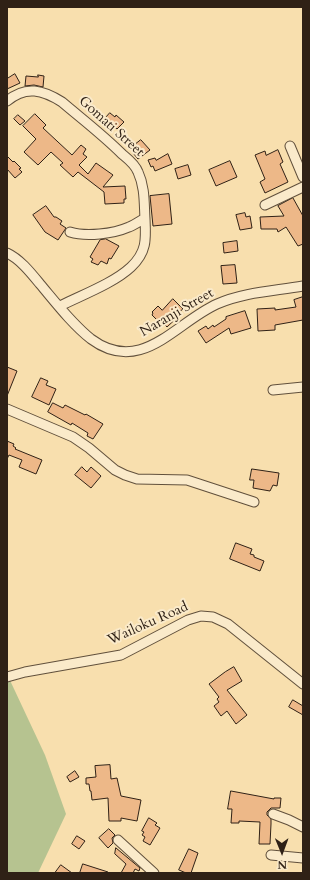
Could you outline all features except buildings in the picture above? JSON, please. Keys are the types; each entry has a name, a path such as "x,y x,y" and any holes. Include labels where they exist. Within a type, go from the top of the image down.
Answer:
{"street":[{"name":"Gomati Street","path":"7,101 18,93 32,91 48,93 62,102 116,147 135,166 142,182 146,232 142,256 120,276 60,306"},
{"path":"290,146 303,177"},
{"path":"265,205 303,187"},
{"path":"70,232 83,234 108,232 128,228 145,218"},
{"name":"Naranji Street","path":"7,253 27,269 80,330 102,347 125,353 139,350 172,334 193,318 217,304 258,292 303,286"},
{"path":"273,390 303,387"},
{"path":"7,409 72,437 89,448 115,470 125,475 137,479 188,480 254,502"},
{"name":"Wailoku Road","path":"7,677 25,672 121,655 188,620 201,616 213,617 228,624 303,684"},
{"path":"273,814 303,827"},
{"path":"118,840 154,873"},
{"path":"271,855 303,858"}],"green space":[{"path":"7,674 45,755 66,814 38,873 7,873"}]}
